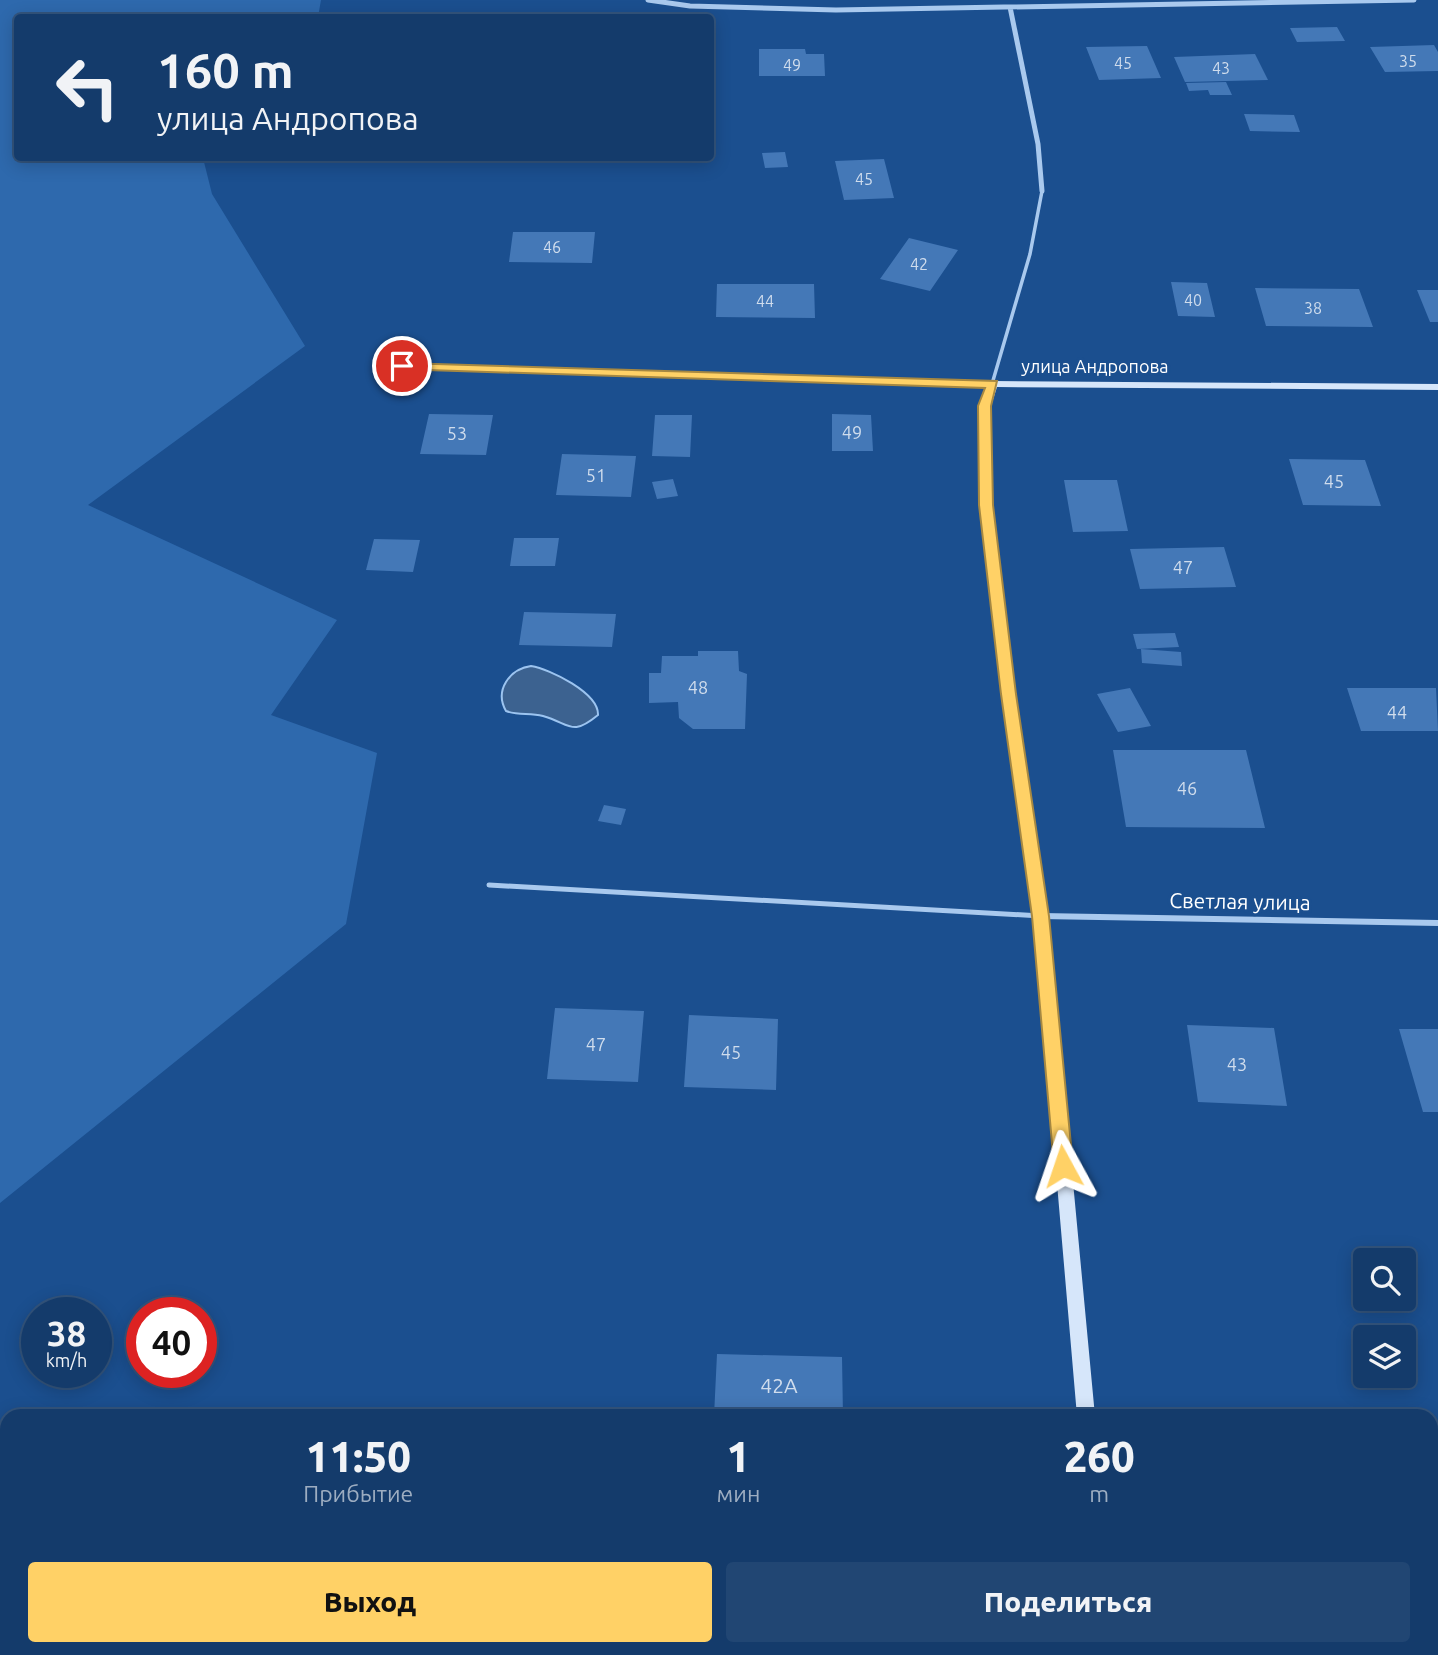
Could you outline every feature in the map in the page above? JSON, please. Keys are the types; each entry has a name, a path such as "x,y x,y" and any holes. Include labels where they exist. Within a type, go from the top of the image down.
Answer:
{"street":[{"path":"648,0 690,6 836,10 1414,0"},
{"path":"1010,7 1038,144 1042,191"},
{"name":"улица Андропова","path":"375,365 992,384 1438,387"},
{"path":"992,384 985,406 986,505 1008,694 1041,916 1085,1409"},
{"name":"Светлая улица","path":"1041,916 1438,923"}],"lane":[{"path":"992,384 1030,254 1042,191"},
{"path":"489,885 1041,916"}],"shaded area":[{"path":"0,0 321,0 319,14 14,14 14,161 204,161 212,194 305,346 88,505 337,620 271,715 377,753 346,924 0,1203"},
{"path":"531,666 572,683 591,698 598,715 582,726 571,727 538,715 506,711 502,696 506,682 517,671"}],"building":[{"path":"1337,27 1345,41 1297,42 1290,28"},
{"path":"1434,45 1438,52 1438,71 1385,72 1370,47"},
{"path":"1147,46 1161,78 1099,80 1086,47"},
{"path":"759,49 805,49 806,54 824,54 825,76 759,76"},
{"path":"1255,54 1268,80 1185,82 1174,57"},
{"path":"1226,82 1232,95 1210,95 1208,90 1189,91 1186,83"},
{"path":"1244,114 1294,115 1300,132 1250,131"},
{"path":"785,152 788,167 765,168 762,153"},
{"path":"884,159 894,198 844,200 835,161"},
{"path":"513,232 595,232 592,263 509,262"},
{"path":"909,238 958,250 930,291 880,279"},
{"path":"1171,282 1207,283 1215,317 1178,316"},
{"path":"717,284 814,284 815,318 716,317"},
{"path":"1255,288 1359,289 1373,327 1266,326"},
{"path":"1417,290 1438,290 1438,322 1430,322"},
{"path":"429,414 493,415 486,455 420,454"},
{"path":"832,414 871,415 873,451 832,451"},
{"path":"655,415 692,415 690,457 652,456"},
{"path":"562,454 636,456 631,497 556,495"},
{"path":"1289,459 1365,460 1381,506 1303,505"},
{"path":"673,479 678,496 657,499 652,482"},
{"path":"1064,480 1117,480 1128,531 1073,532"},
{"path":"514,538 559,538 555,566 510,566"},
{"path":"374,539 420,540 413,572 366,570"},
{"path":"1224,547 1236,587 1140,589 1130,549"},
{"path":"524,612 616,614 612,647 519,645"},
{"path":"1175,633 1179,647 1137,649 1133,634"},
{"path":"1141,649 1181,652 1182,666 1142,663"},
{"path":"698,651 738,651 739,671 747,674 745,729 693,729 679,718 678,702 649,703 649,673 661,673 662,656 698,656"},
{"path":"1130,688 1151,726 1118,732 1097,694"},
{"path":"1347,688 1436,688 1438,731 1361,731"},
{"path":"1113,750 1246,750 1265,828 1126,827"},
{"path":"604,805 626,809 621,825 598,821"},
{"path":"555,1008 644,1011 638,1082 547,1079"},
{"path":"689,1015 778,1019 776,1090 684,1087"},
{"path":"1187,1025 1274,1028 1287,1106 1198,1102"},
{"path":"1399,1029 1438,1029 1438,1112 1423,1112"},
{"path":"717,1354 842,1357 843,1409 714,1409"}],"route":[{"path":"402,366 992,384 985,406 986,505 1008,694 1041,916 1063,1166"}]}
